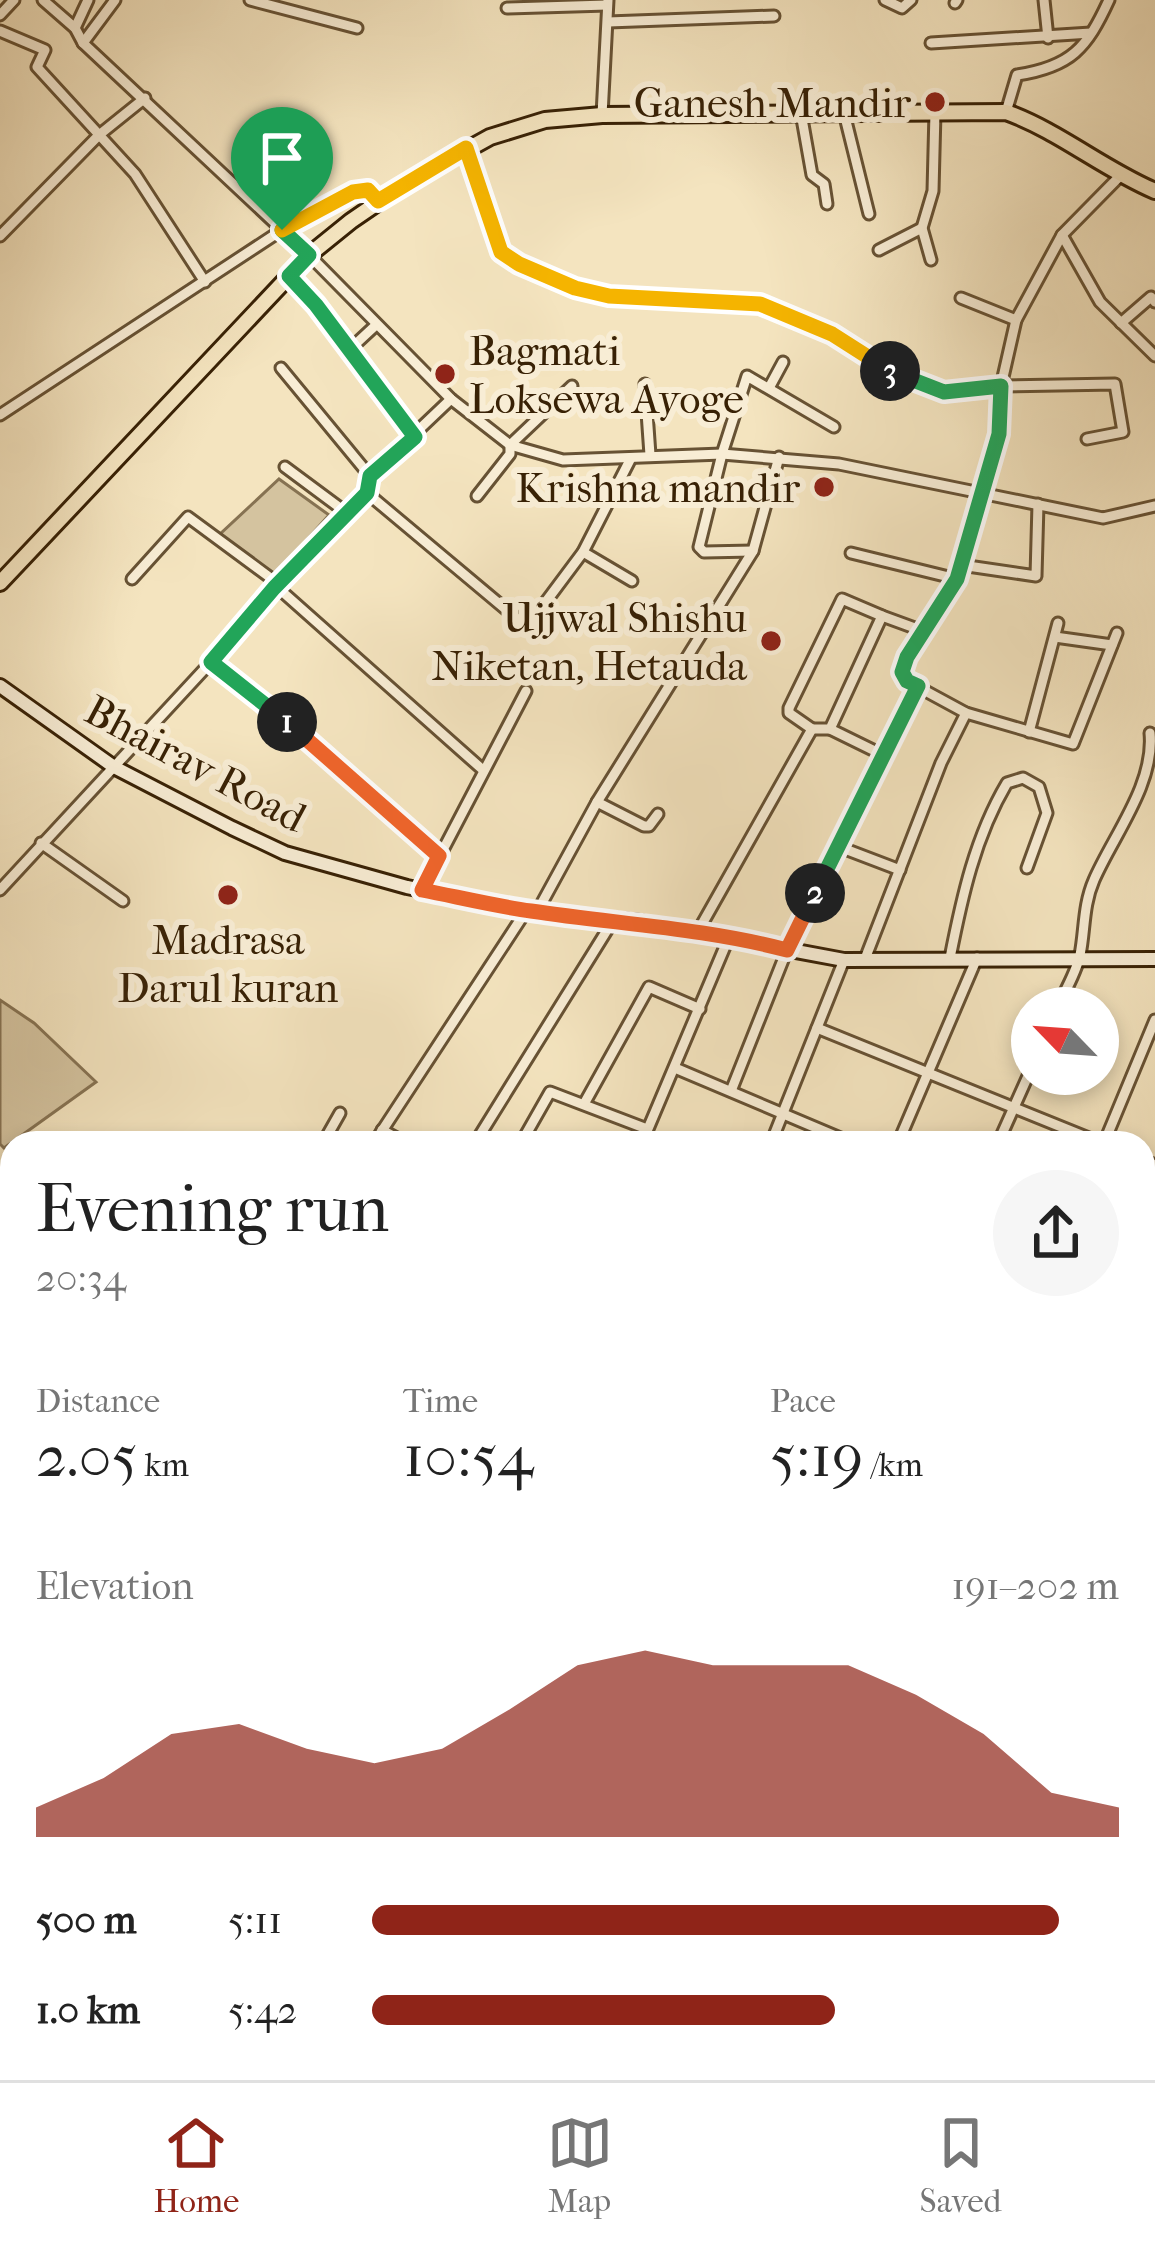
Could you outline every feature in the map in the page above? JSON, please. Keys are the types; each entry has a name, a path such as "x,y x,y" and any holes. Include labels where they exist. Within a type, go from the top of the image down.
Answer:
{"main road":[{"path":"0,583 309,255 378,201 490,136 545,120 602,115 1006,112 1036,123 1120,176 1155,191"},
{"name":"Bhairav Road","path":"0,686 114,767 285,853 422,890 532,912 729,937 844,960 1155,959"}],"street":[{"path":"0,15 14,0"},
{"path":"43,0 309,255 451,399 510,445 563,460 722,454 839,464 1102,518 1155,506"},
{"path":"75,28 88,0"},
{"path":"83,43 116,0"},
{"path":"250,0 357,28"},
{"path":"885,0 902,8 910,0"},
{"path":"1043,0 1048,38"},
{"path":"1006,112 1017,75 1050,70 1075,56 1109,0"},
{"path":"507,8 607,3 602,115"},
{"path":"608,22 774,16"},
{"path":"0,31 45,50 37,67 134,174 205,282"},
{"path":"931,43 1091,33"},
{"path":"0,236 99,135 145,98"},
{"path":"931,260 922,228 933,191 935,112"},
{"path":"801,113 812,175 824,184 827,204"},
{"path":"844,113 869,214"},
{"path":"466,148 501,252 519,264 575,288 609,296 760,304 832,334 890,371 944,392 1115,384 1123,432 1088,439"},
{"path":"1117,633 1076,742 966,713 907,681 902,672 957,579 999,434 1001,386 1016,320 1062,235 1120,176"},
{"path":"0,415 282,230 353,192 368,190 378,201"},
{"path":"879,250 922,228"},
{"path":"1062,235 1100,302 1155,356"},
{"path":"289,276 368,371 415,437"},
{"path":"1121,322 1154,297"},
{"path":"961,298 1016,320"},
{"path":"348,351 376,325"},
{"path":"769,388 783,362"},
{"path":"281,368 370,476"},
{"path":"754,551 704,552 699,547 747,376 834,428"},
{"path":"645,384 650,455"},
{"path":"477,496 510,454 510,445 572,386"},
{"path":"0,890 367,493 370,476 451,399"},
{"path":"382,1130 532,912 754,551 779,457"},
{"path":"367,493 527,627 583,552 630,460"},
{"path":"285,467 347,513"},
{"path":"961,565 1036,576 1038,504"},
{"path":"132,579 188,517 272,579 275,588 483,770"},
{"path":"583,552 632,580"},
{"path":"851,553 957,579"},
{"path":"881,754 830,729 812,729 789,713 789,708 842,599 923,632"},
{"path":"830,729 882,616"},
{"path":"1029,732 1058,623"},
{"path":"1055,637 1112,645"},
{"path":"211,662 439,856"},
{"path":"731,1091 787,950 918,686"},
{"path":"422,890 526,691"},
{"path":"865,959 941,764 966,713"},
{"path":"698,933 812,729"},
{"path":"1067,987 1079,957 1093,882 1148,777 1150,733"},
{"path":"950,958 963,890 983,833 1007,783 1015,779 1039,787 1047,813 1028,868"},
{"path":"597,802 644,826 650,826 658,814"},
{"path":"41,843 123,901"},
{"path":"837,846 900,870"},
{"path":"482,1131 614,919"},
{"path":"527,1131 547,1093 647,1130 729,937"},
{"path":"903,1131 977,958"},
{"path":"776,1131 844,960"},
{"path":"584,1104 650,987 700,1009"},
{"path":"1107,1131 1155,1019"},
{"path":"817,1028 1072,1131"},
{"path":"675,1068 826,1131"},
{"path":"1003,1131 1020,1095"},
{"path":"330,1131 340,1113"}],"shaded area":[{"path":"279,479 329,515 272,579 218,536"},
{"path":"0,1000 34,1023 96,1082 28,1131 0,1131"}],"place":[{"name":"Ganesh Mandir","path":"935,102"},
{"name":"Bagmati Loksewa Ayoge","path":"445,374"},
{"name":"Krishna mandir","path":"824,487"},
{"name":"Ujjwal Shishu Niketan, Hetauda","path":"771,641"},
{"name":"Madrasa Darul kuran","path":"228,895"}],"route":[{"path":"466,148 501,252 519,264 575,288 609,296 760,304 832,334 890,371 944,392 1001,386 999,434 957,579 902,672 918,686 787,950 746,939 526,911 422,890 439,856 211,662 274,588 367,493 370,476 415,437 368,371 289,276 309,255 282,230 353,192 368,190 378,201 466,148"}]}
